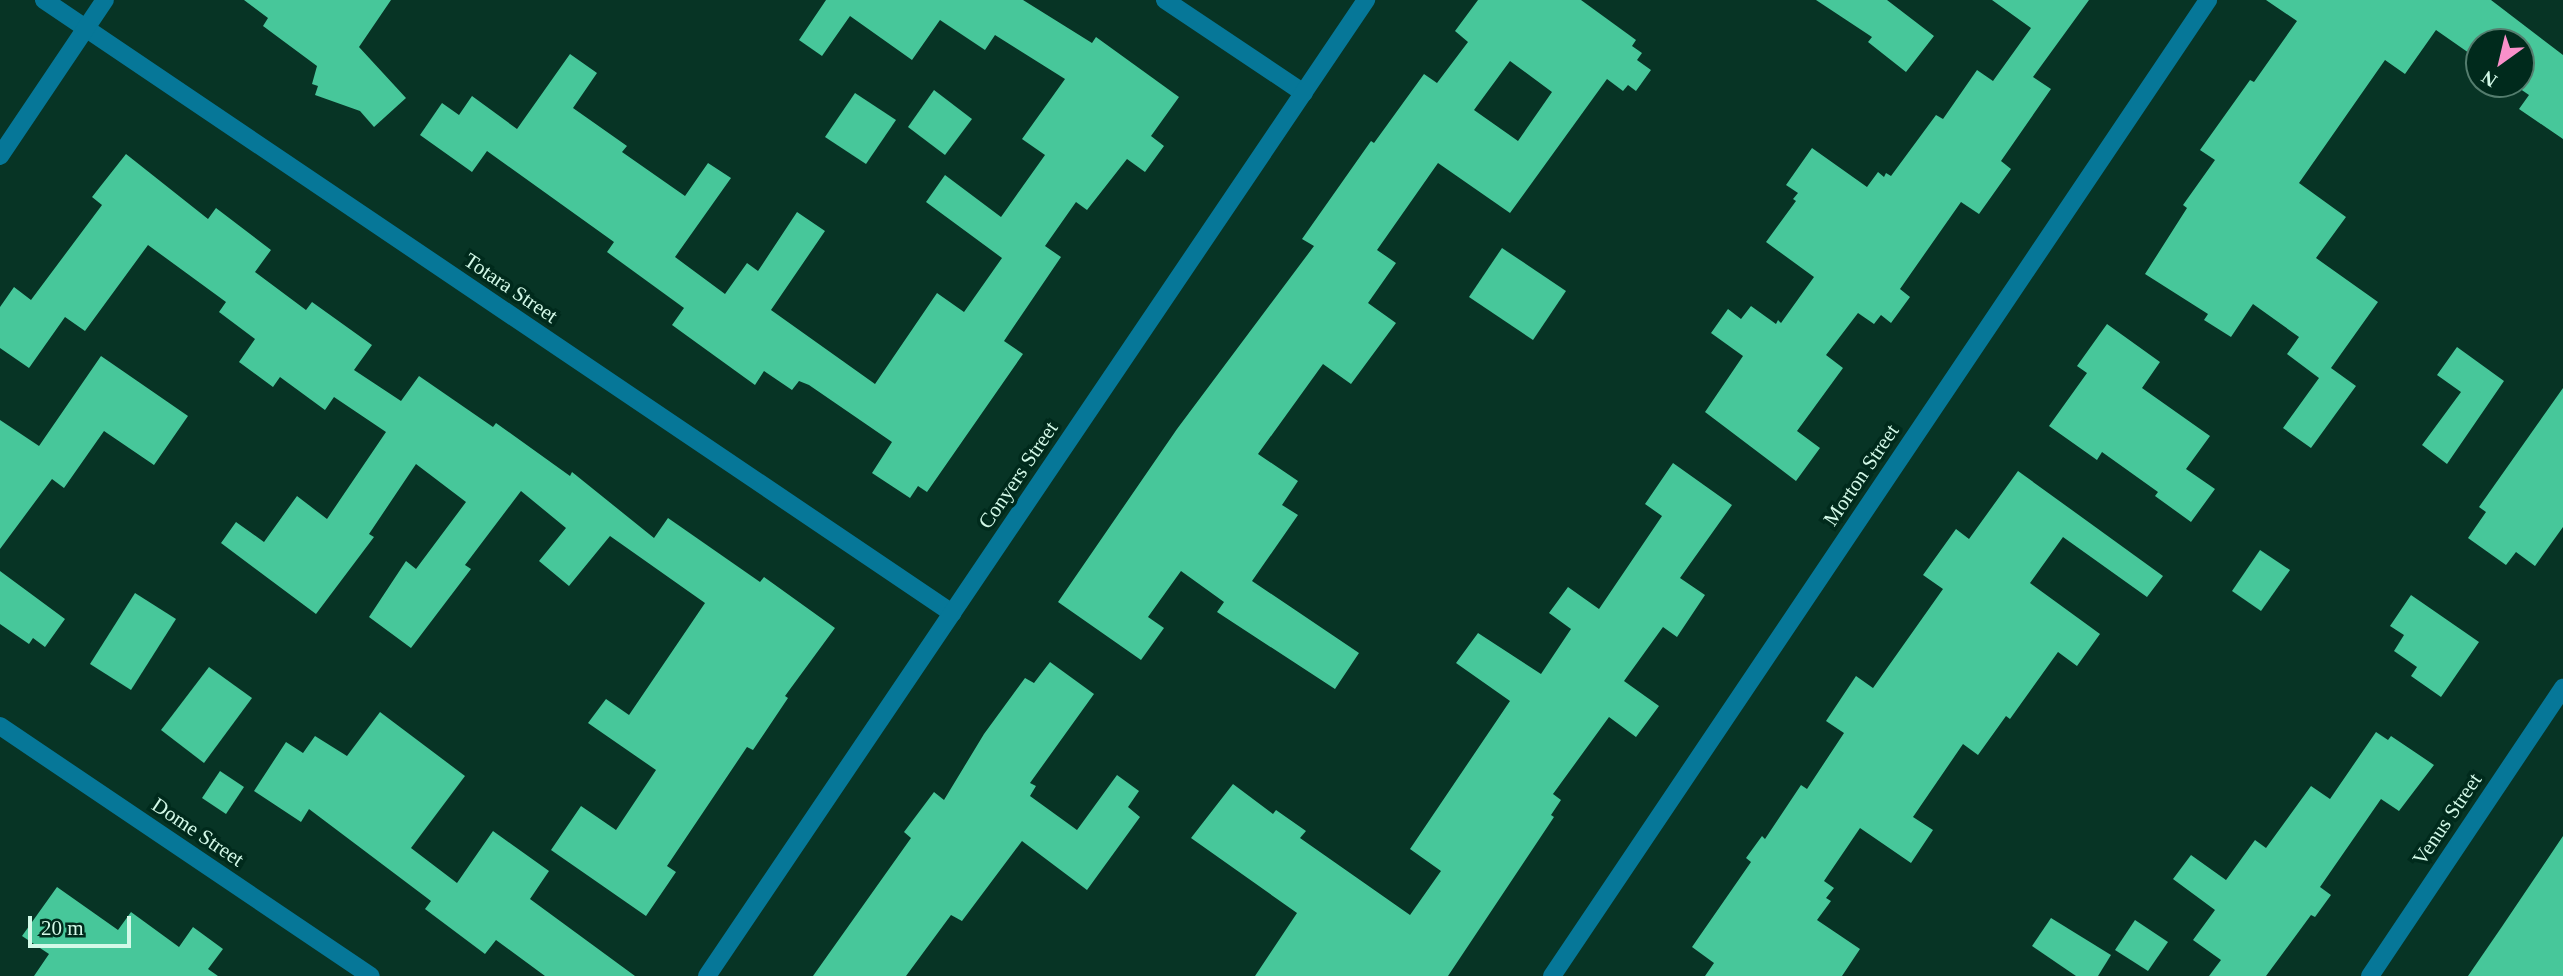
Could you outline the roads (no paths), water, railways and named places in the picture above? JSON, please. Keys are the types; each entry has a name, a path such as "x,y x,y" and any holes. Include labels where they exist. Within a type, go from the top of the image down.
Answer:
{"street":[{"name":"Totara Street","path":"44,0 952,613"},
{"path":"0,156 105,0"},
{"path":"1165,0 1304,93"},
{"name":"Conyers Street","path":"707,976 1366,0"},
{"name":"Morton Street","path":"1552,976 2208,0"},
{"name":"Venus Street","path":"2370,976 2563,688"},
{"name":"Dome Street","path":"0,726 370,976"}]}
